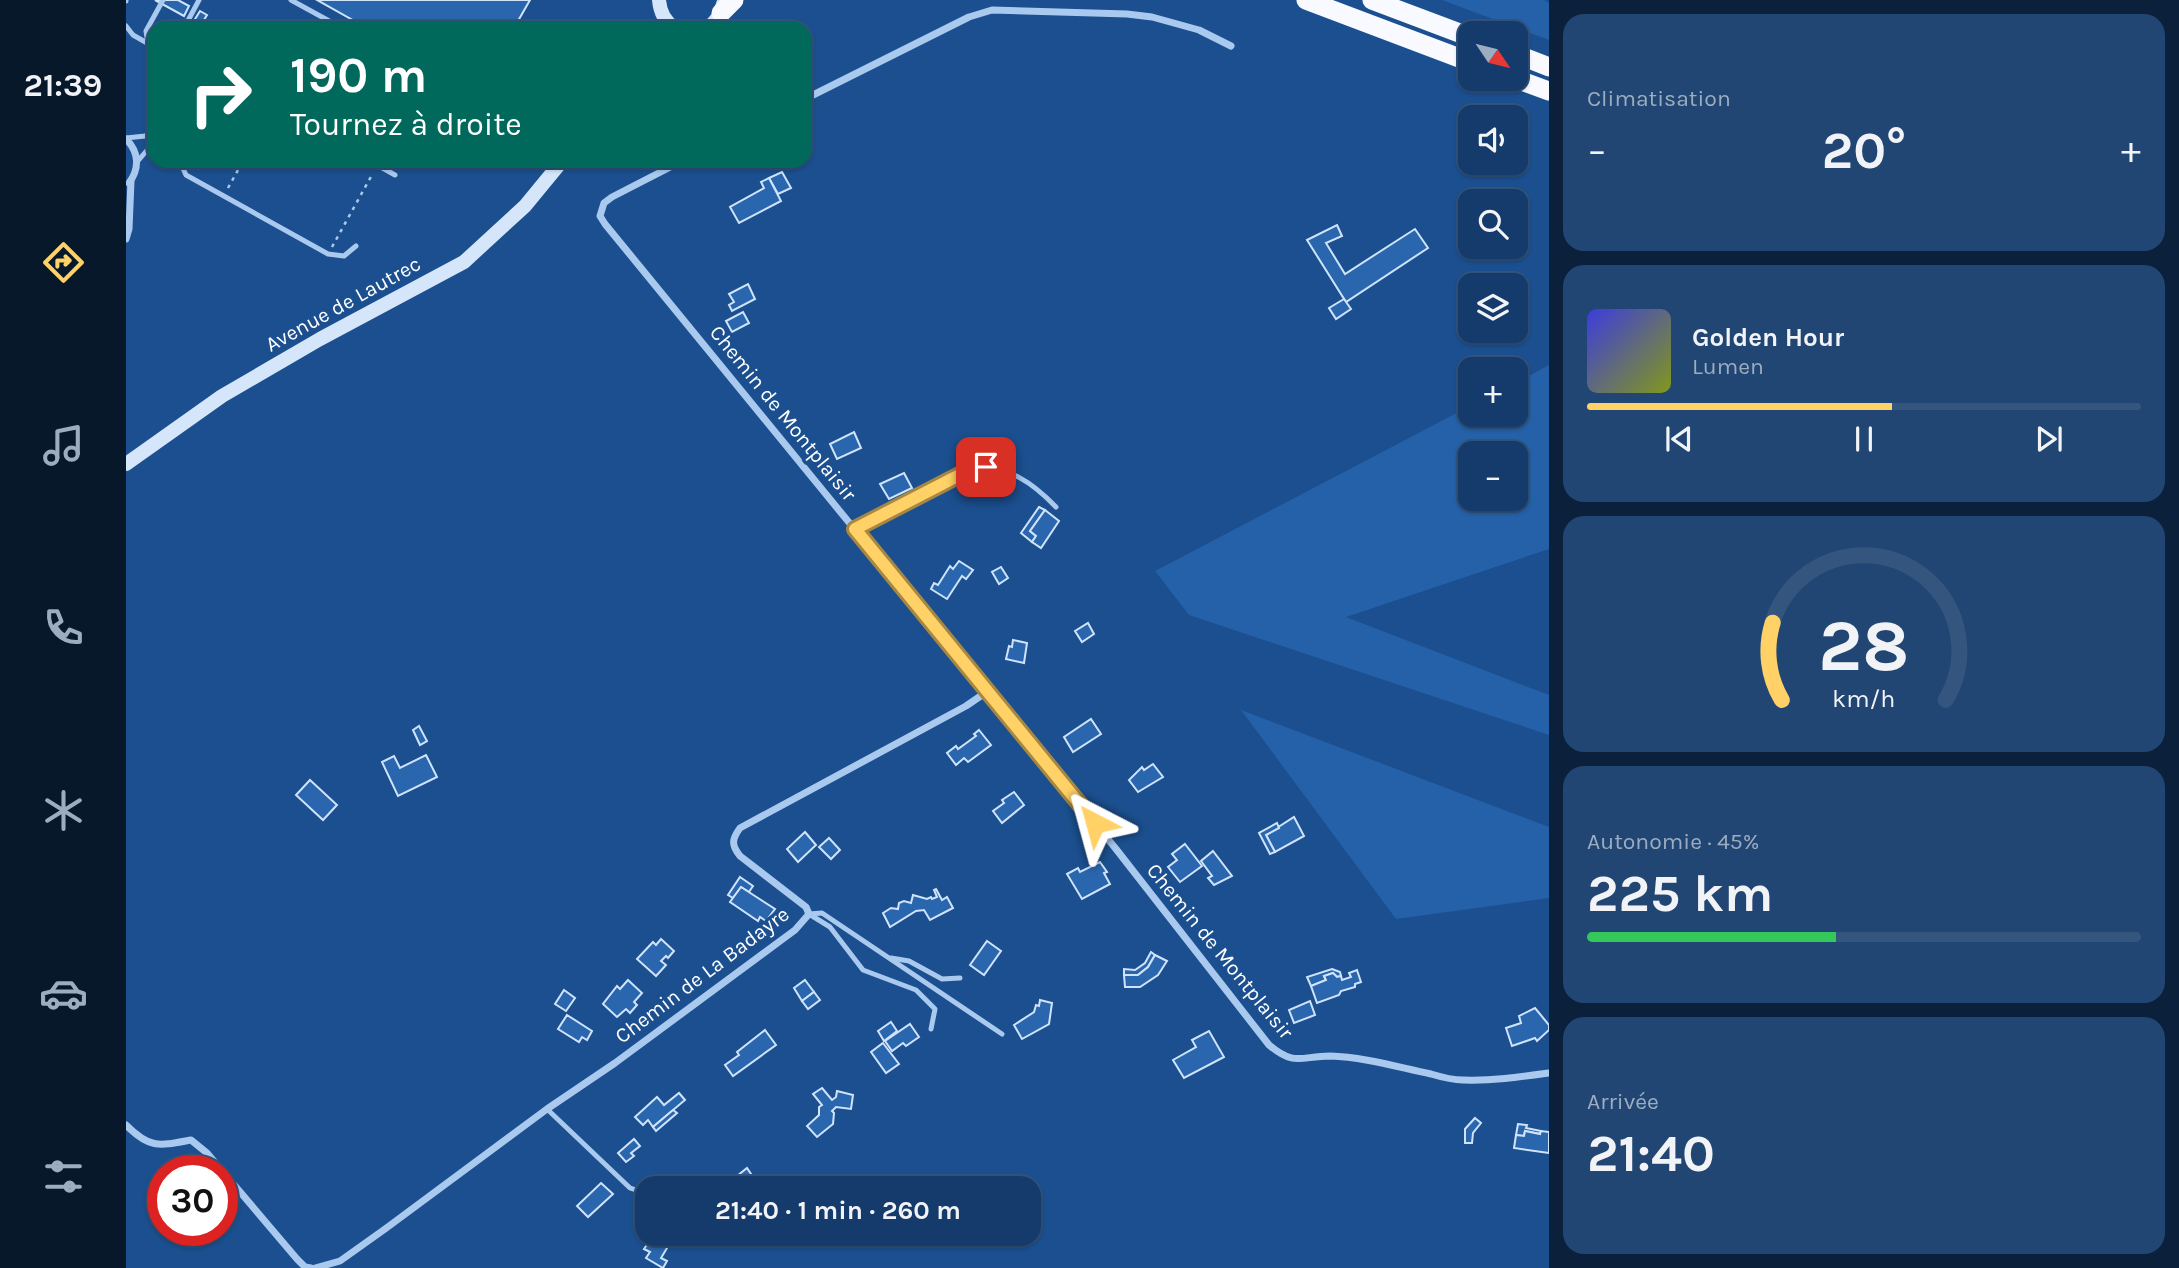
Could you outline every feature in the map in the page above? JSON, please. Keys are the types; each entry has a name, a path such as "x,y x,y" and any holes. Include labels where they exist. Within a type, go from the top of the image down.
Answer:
{"highway":[{"path":"1306,0 1458,57"},
{"path":"1372,0 1458,32"},
{"path":"1528,59 1549,67"},
{"path":"1528,83 1549,91"}],"main road":[{"name":"Avenue de Lautrec","path":"126,464 222,396 320,339 464,262 525,206 556,168"}],"street":[{"path":"812,95 969,16 992,10 1152,17 1199,30 1230,46"},
{"path":"126,138 136,153 137,162 136,172 129,183 129,229 126,239"},
{"name":"Chemin de Montplaisir","path":"668,168 604,203 600,216 605,224 1124,858 1269,1045 1289,1058 1328,1056 1364,1060 1459,1080 1501,1080 1549,1073"},
{"name":"Chemin de La Badayre","path":"126,1125 141,1140 162,1146 191,1140 207,1153 305,1267 313,1268 340,1261 795,930 809,914 806,907 740,856 733,847 733,838 740,828 966,706 988,691"}],"lane":[{"path":"151,21 163,0"},
{"path":"188,21 199,0"},
{"path":"291,0 329,21"},
{"path":"126,26 133,35 147,43"},
{"path":"126,138 147,134"},
{"path":"137,162 147,150"},
{"path":"183,168 186,176 328,254 344,256 356,246"},
{"path":"382,168 395,176"},
{"path":"855,529 973,468 995,468 1016,475 1056,507"},
{"path":"809,914 822,913 1002,1034"},
{"path":"809,914 831,927 863,970 916,989 935,1009 930,1029"},
{"path":"888,957 909,961 942,979 960,978"},
{"path":"547,1109 635,1191"}],"path":[{"path":"223,197 239,168"},
{"path":"328,254 375,168"}],"shaded area":[{"path":"1442,0 1544,0 1549,3 1549,40 1528,32 1528,21 1498,21"},
{"path":"1549,365 1549,549 1346,617 1549,695 1549,735 1189,615 1155,571 1458,412 1458,427 1528,427 1528,376"},
{"path":"1241,710 1549,827 1549,898 1396,919"}],"building":[{"path":"155,0 178,0 189,6 184,16"},
{"path":"317,0 530,0 518,21 354,21"},
{"path":"200,11 207,15 203,21 194,21"},
{"path":"782,172 791,188 778,194 769,178"},
{"path":"769,178 781,201 739,223 730,207 764,188 761,182"},
{"path":"1337,225 1342,236 1326,243 1345,274 1415,229 1428,248 1346,302 1307,240"},
{"path":"748,284 755,299 732,311 729,305 734,302 729,294"},
{"path":"1344,299 1351,309 1336,319 1329,308"},
{"path":"743,312 749,323 732,332 726,321"},
{"path":"854,432 861,448 837,459 830,444"},
{"path":"904,473 912,488 889,499 880,484"},
{"path":"1039,507 1045,510 1030,531 1036,536 1032,542 1021,533"},
{"path":"1045,510 1059,521 1041,548 1032,542 1036,536 1030,531"},
{"path":"959,561 973,570 966,579 962,576 947,599 931,589 934,583 938,585 950,566 953,569"},
{"path":"1001,567 1008,578 999,584 992,572"},
{"path":"1088,623 1094,634 1082,642 1075,631"},
{"path":"1013,640 1027,643 1024,663 1006,659"},
{"path":"1091,719 1101,734 1073,752 1064,737"},
{"path":"419,726 427,741 420,745 413,730"},
{"path":"979,730 991,745 968,762 964,758 956,765 947,753 956,746 958,749 976,736 974,734"},
{"path":"426,755 437,777 398,796 382,762 394,756 400,768"},
{"path":"1153,764 1163,777 1138,792 1129,780 1142,767 1144,770"},
{"path":"310,780 337,805 323,820 296,795"},
{"path":"1014,792 1024,805 1002,823 993,811 1004,803 1002,800"},
{"path":"1294,817 1304,836 1275,852 1266,835"},
{"path":"1277,823 1279,828 1266,835 1275,852 1270,854 1259,833"},
{"path":"805,832 816,845 798,862 787,849"},
{"path":"829,838 840,850 831,859 819,847"},
{"path":"1185,844 1202,866 1180,882 1168,867 1177,860 1172,854"},
{"path":"1213,851 1232,876 1214,885 1208,878 1212,876 1201,861"},
{"path":"1100,862 1107,872 1104,873 1110,884 1082,899 1067,874 1078,868 1080,872"},
{"path":"740,877 753,886 749,892 741,887 733,898 728,895"},
{"path":"741,887 775,909 766,921 760,917 758,921 730,902"},
{"path":"936,889 942,900 947,897 953,908 930,920 924,910 916,911 890,927 883,913 891,908 898,909 899,903 904,901 911,903 913,895 927,899 937,897 934,890"},
{"path":"661,939 674,951 661,961 666,965 656,976 637,959 653,942 656,945"},
{"path":"987,941 1001,951 984,975 970,965"},
{"path":"1151,952 1155,955 1148,967 1138,975 1124,975 1124,969 1135,970 1145,963"},
{"path":"1155,955 1167,961 1158,975 1140,987 1125,987 1124,975 1138,975 1148,967"},
{"path":"1332,969 1340,972 1341,976 1337,977 1333,973 1324,976 1326,980 1311,986 1307,977"},
{"path":"1357,970 1361,982 1355,984 1355,987 1317,1003 1311,986 1326,980 1324,976 1333,973 1337,977 1341,976 1342,980 1351,977 1349,973"},
{"path":"628,980 642,993 634,1002 637,1005 630,1013 626,1009 617,1017 603,1004 617,986 620,989"},
{"path":"805,980 814,992 802,1001 794,988"},
{"path":"564,990 575,998 566,1011 555,1004"},
{"path":"814,992 820,1000 808,1009 802,1001"},
{"path":"1040,1000 1052,1003 1049,1024 1022,1039 1014,1025 1034,1012"},
{"path":"1310,1001 1315,1015 1294,1023 1289,1010"},
{"path":"1535,1008 1549,1025 1549,1030 1537,1041 1535,1038 1512,1046 1506,1028 1521,1023 1519,1016"},
{"path":"567,1015 592,1031 587,1040 582,1037 579,1042 558,1029"},
{"path":"891,1022 897,1031 884,1041 878,1031"},
{"path":"910,1024 919,1037 892,1051 885,1041"},
{"path":"765,1030 776,1045 733,1076 725,1065"},
{"path":"1209,1031 1224,1057 1184,1078 1173,1060 1196,1047 1192,1040"},
{"path":"883,1043 899,1064 886,1073 871,1052"},
{"path":"822,1088 832,1100 837,1091 853,1095 851,1109 836,1107 832,1111 833,1124 817,1137 807,1126 819,1115 819,1107 822,1105 813,1094"},
{"path":"679,1093 685,1100 653,1127 648,1120 643,1125 635,1117 657,1097 664,1105"},
{"path":"673,1110 677,1113 656,1131 653,1127"},
{"path":"1475,1118 1481,1123 1473,1133 1472,1143 1465,1143 1465,1129"},
{"path":"1518,1124 1541,1131 1540,1134 1525,1131 1524,1136 1516,1135"},
{"path":"1525,1131 1540,1134 1541,1131 1549,1132 1549,1153 1514,1148 1516,1135 1524,1136"},
{"path":"634,1139 640,1146 631,1153 634,1156 626,1162 618,1153"},
{"path":"747,1168 752,1176 737,1176"},
{"path":"601,1183 613,1194 588,1217 577,1206"},
{"path":"646,1246 668,1246 661,1258 667,1261 663,1268 646,1258 650,1252 644,1249"}],"route":[{"path":"986,467 973,468 855,529 1095,823"}]}
